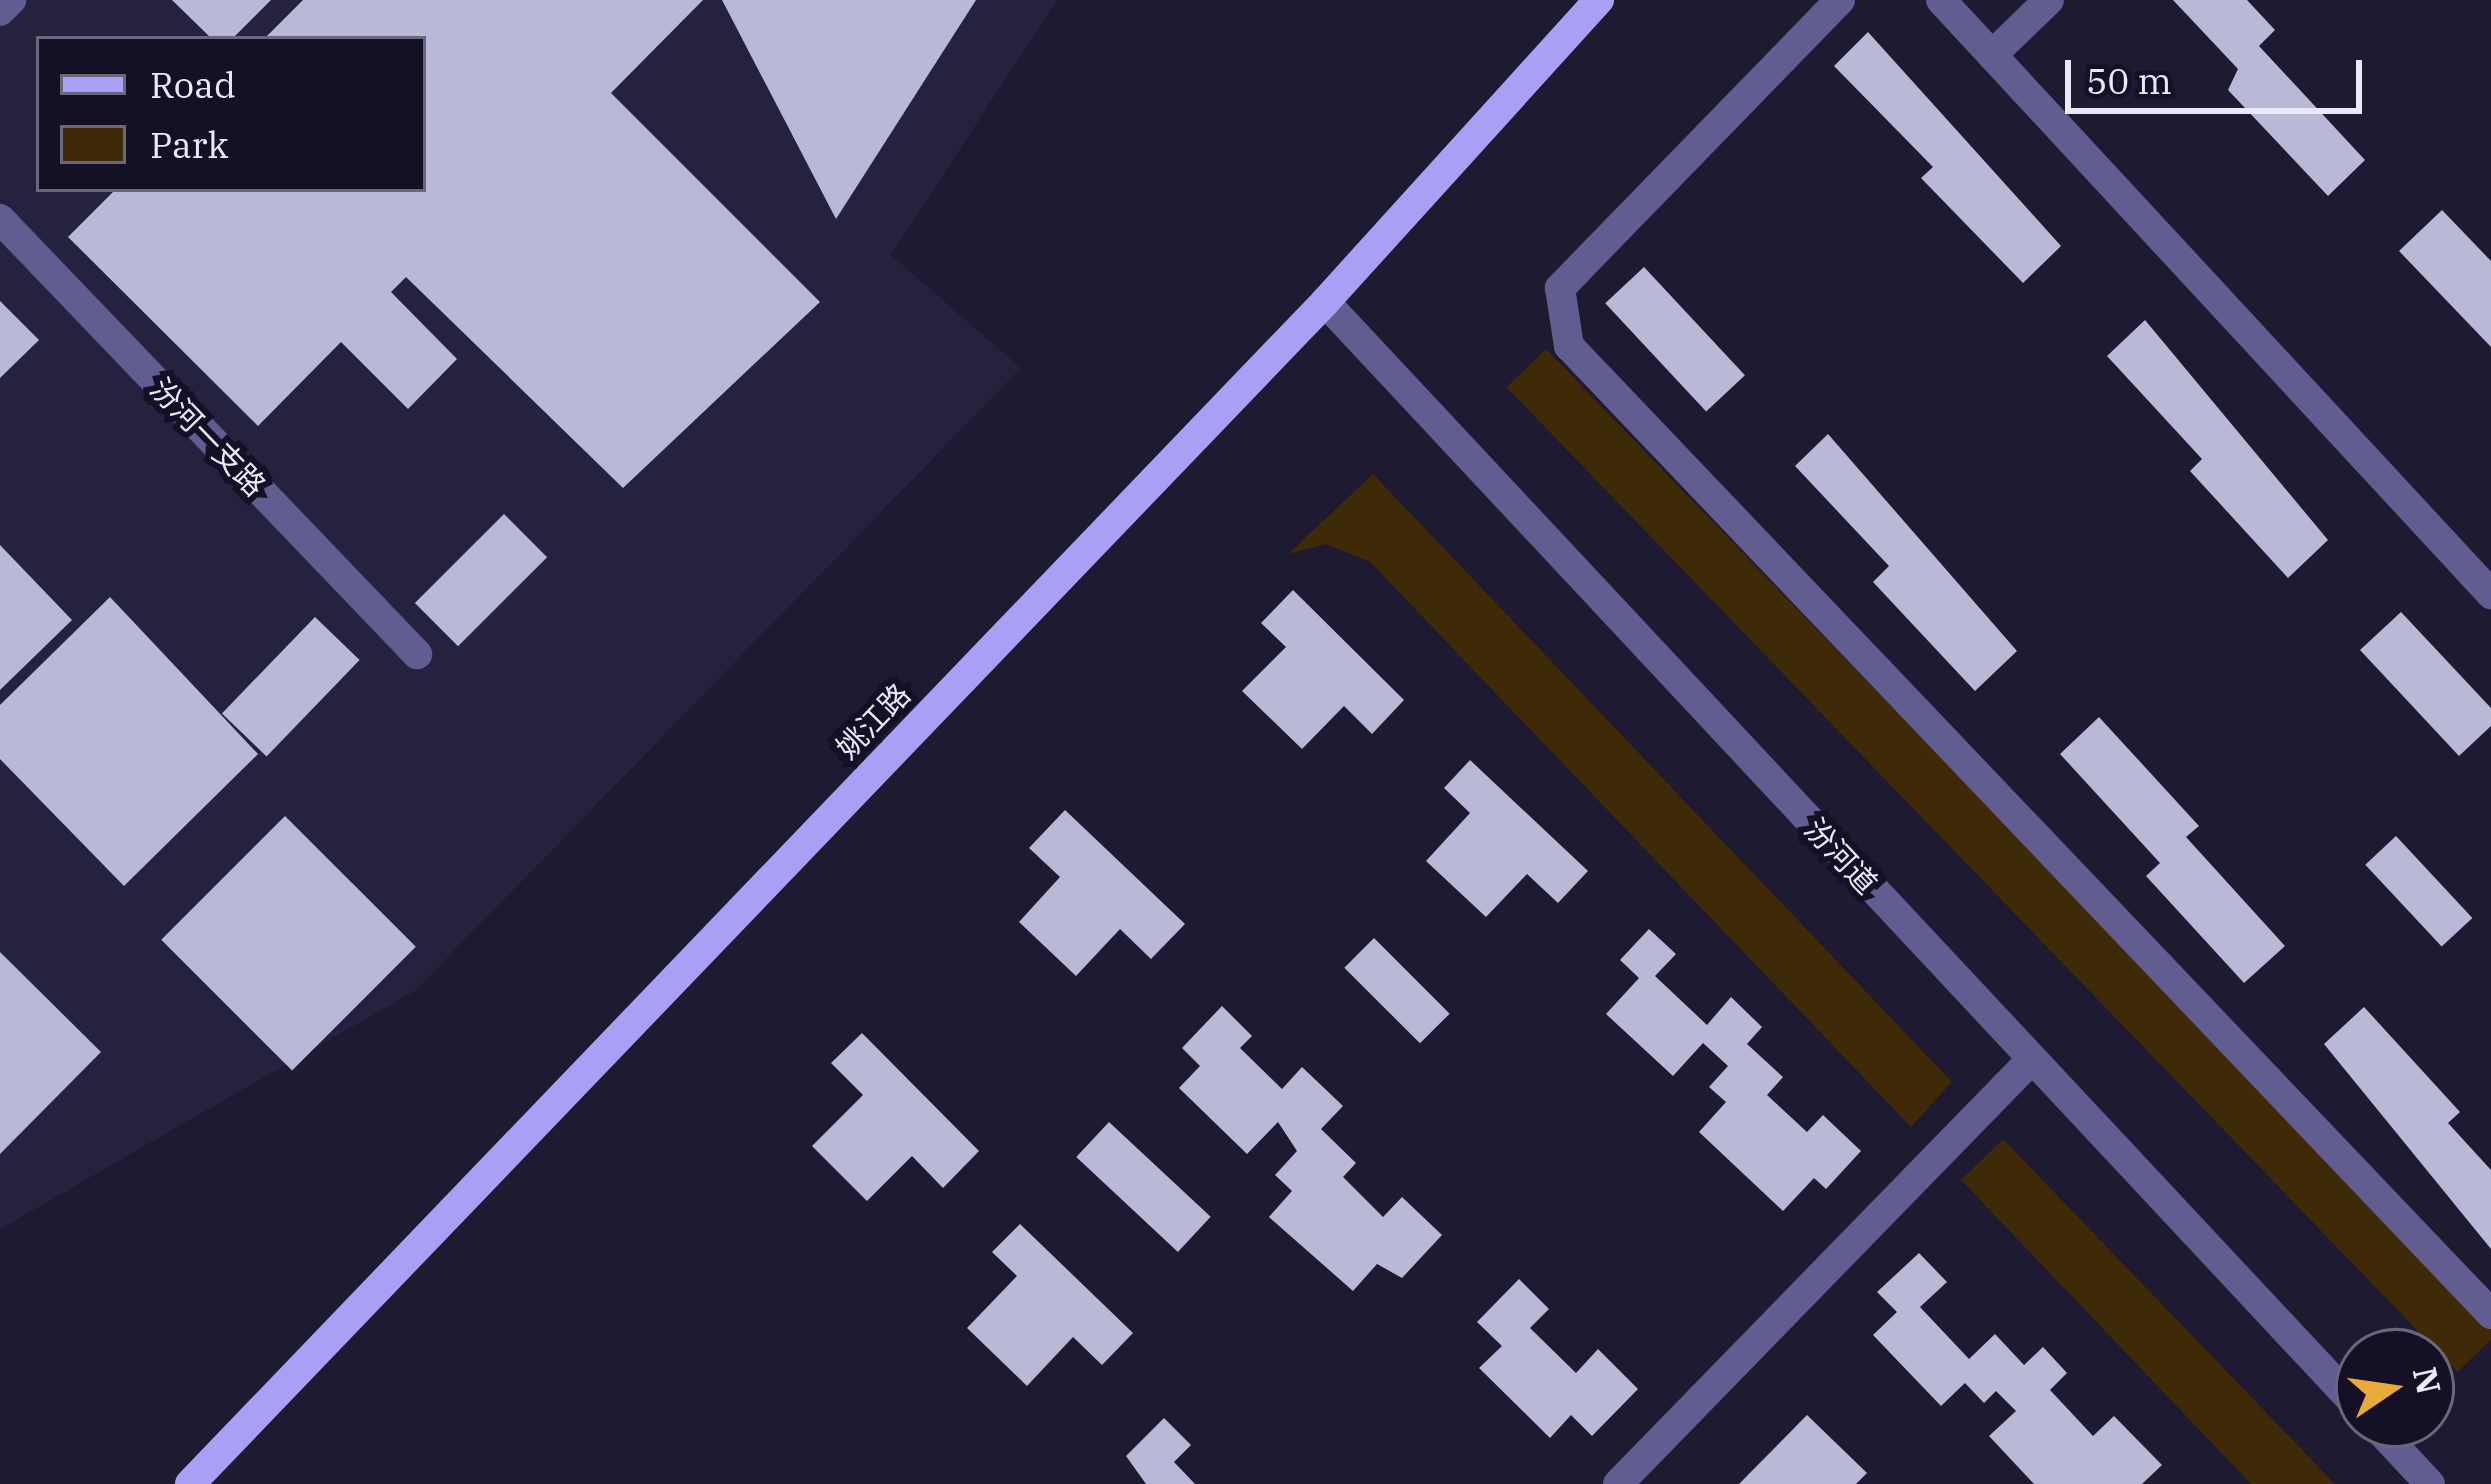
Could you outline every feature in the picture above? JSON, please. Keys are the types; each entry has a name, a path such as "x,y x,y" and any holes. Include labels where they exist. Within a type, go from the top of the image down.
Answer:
{"main road":[{"name":"姚江路","path":"190,1484 1325,302 1599,0"}],"street":[{"path":"0,11 11,0"},
{"path":"1840,0 1560,288 1569,346 2491,1314"},
{"path":"1941,0 2491,594"},
{"path":"1992,55 2049,0"},
{"name":"汾河一支路","path":"0,219 417,654"},
{"name":"汾河道","path":"1325,302 2335,1383"},
{"path":"1618,1484 2030,1060"},
{"path":"2396,1448 2430,1484"}],"shaded area":[{"path":"0,0 1057,0 891,255 1021,368 416,990 0,1229"}],"green space":[{"path":"1546,349 2491,1328 2491,1340 2457,1372 2455,1328 2415,1328 1506,387"},
{"path":"1373,474 1952,1082 1911,1127 1370,562 1326,544 1288,554"},
{"path":"2003,1139 2335,1484 2251,1484 1961,1180"}],"building":[{"path":"172,0 271,0 235,36 209,36"},
{"path":"303,0 703,0 611,93 820,302 623,488 406,277 391,292 457,359 408,409 341,342 258,426 68,237 113,192 426,192 426,36 267,36"},
{"path":"722,0 976,0 836,219"},
{"path":"2173,0 2247,0 2275,30 2259,46 2365,160 2328,196 2228,90 2238,69"},
{"path":"1868,32 2061,246 2023,283 1921,178 1933,167 1834,66"},
{"path":"2442,210 2491,261 2491,347 2399,251"},
{"path":"1644,267 1745,375 1706,411 1605,303"},
{"path":"0,301 39,340 0,378"},
{"path":"2145,320 2328,540 2288,578 2190,471 2202,459 2107,356"},
{"path":"1828,434 2017,651 1975,691 1873,582 1889,566 1795,466"},
{"path":"504,514 547,557 458,646 415,603"},
{"path":"0,545 72,620 0,690"},
{"path":"1293,590 1404,700 1372,734 1344,706 1302,749 1242,691 1286,647 1261,623"},
{"path":"110,597 258,754 124,886 0,759 0,705"},
{"path":"2401,612 2491,708 2491,726 2459,756 2360,650"},
{"path":"315,617 360,660 267,756 222,713"},
{"path":"2099,717 2199,826 2186,837 2285,946 2244,983 2146,876 2160,863 2060,754"},
{"path":"1470,760 1588,871 1558,903 1527,874 1486,917 1426,861 1470,813 1444,788"},
{"path":"1065,810 1185,924 1151,959 1120,929 1076,976 1019,922 1060,877 1029,848"},
{"path":"285,816 416,947 292,1071 161,940"},
{"path":"2396,836 2472,918 2442,947 2365,865"},
{"path":"1649,929 1676,954 1655,976 1707,1025 1731,997 1762,1027 1747,1044 1783,1077 1767,1095 1807,1132 1823,1115 1861,1151 1826,1189 1814,1178 1783,1211 1699,1132 1726,1102 1709,1087 1728,1066 1703,1043 1673,1076 1606,1014 1639,978 1620,960"},
{"path":"1374,938 1450,1014 1420,1043 1344,968"},
{"path":"0,952 101,1052 0,1154"},
{"path":"1222,1006 1252,1036 1240,1048 1282,1089 1302,1067 1343,1106 1321,1129 1356,1163 1343,1177 1383,1217 1402,1197 1442,1235 1402,1278 1377,1264 1353,1291 1269,1217 1292,1191 1275,1175 1297,1151 1278,1122 1247,1154 1179,1088 1200,1066 1182,1048"},
{"path":"2364,1007 2460,1112 2448,1123 2491,1170 2491,1249 2324,1044"},
{"path":"862,1033 979,1151 943,1188 912,1156 867,1201 812,1146 863,1095 831,1063"},
{"path":"1109,1122 1211,1217 1178,1252 1076,1157"},
{"path":"1020,1224 1133,1333 1102,1365 1073,1337 1027,1386 967,1328 1017,1276 992,1252"},
{"path":"1919,1253 1947,1282 1920,1307 1969,1359 1995,1334 2024,1365 2043,1347 2067,1373 2050,1390 2093,1436 2114,1416 2162,1465 2142,1484 2034,1484 1989,1436 2016,1411 1996,1391 1984,1403 1965,1383 1941,1406 1873,1335 1897,1312 1877,1292"},
{"path":"1519,1279 1549,1309 1530,1328 1576,1373 1598,1349 1638,1389 1592,1436 1571,1415 1550,1438 1479,1368 1502,1346 1477,1322"},
{"path":"1807,1415 1867,1473 1856,1484 1739,1484"},
{"path":"1164,1418 1191,1445 1174,1462 1195,1484 1146,1484 1126,1456"}]}
